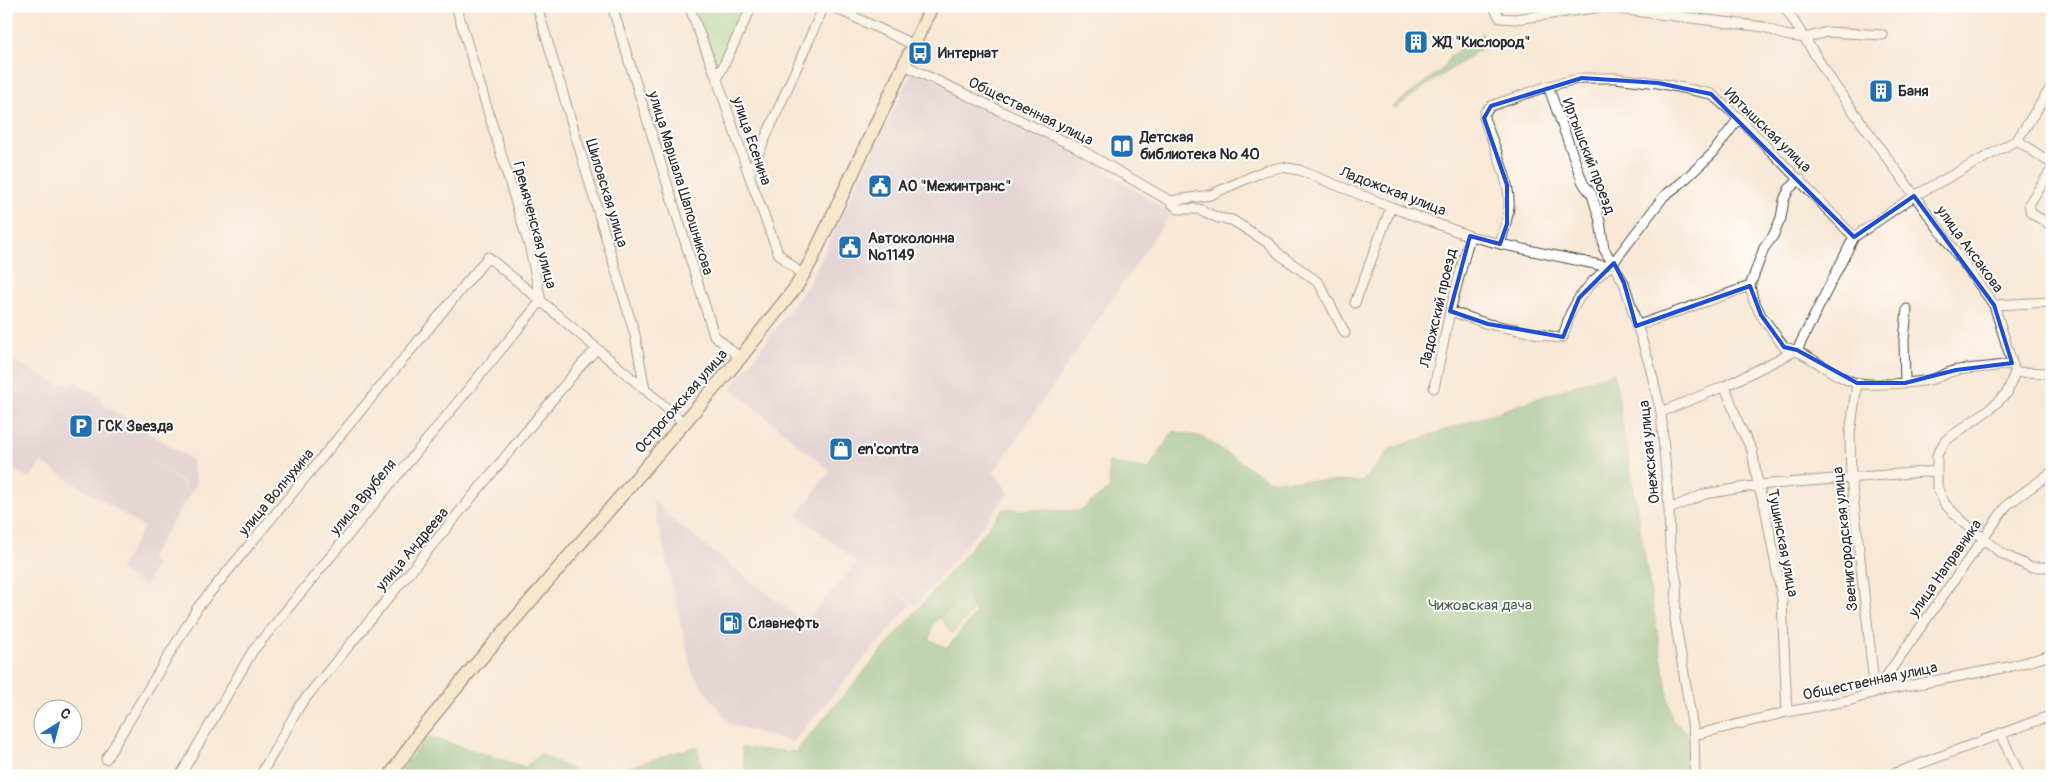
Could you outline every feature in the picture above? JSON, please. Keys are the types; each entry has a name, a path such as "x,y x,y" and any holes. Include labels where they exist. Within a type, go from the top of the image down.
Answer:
{"street":[{"name":"Гремяченская улица","path":"456,6 530,249 541,301 683,422"},
{"name":"Шиловская улица","path":"537,6 635,335 645,390"},
{"name":"улица Маршала Шапошникова","path":"612,6 714,336 740,358"},
{"name":"улица Есенина","path":"689,6 778,254 803,276"},
{"path":"716,79 752,6"},
{"path":"749,175 824,6"},
{"path":"831,6 914,45"},
{"name":"Острогожская улица","path":"390,776 419,733 471,670 740,358 803,276 932,6"},
{"path":"1493,6 1500,18 1514,19 1602,7 1764,27 1784,35 1805,38 1827,32 1883,35"},
{"name":"улица Аксакова","path":"1784,6 1835,86 1994,304 2014,368"},
{"name":"Общественная улица","path":"904,64 1058,138 1170,201 1178,209 1199,209 1218,218 1232,220 1270,244 1279,254 1319,284 1345,333"},
{"name":"Иртышская улица","path":"1500,244 1507,224 1510,204 1507,185 1484,118 1485,112 1491,106 1548,86 1582,78 1615,78 1658,83 1711,94 1800,179 1854,237"},
{"name":"Иртышский проезд","path":"1548,86 1583,183 1592,196 1600,221 1604,249 1611,265"},
{"path":"1661,412 1726,386 1797,350 1854,237 1914,196 2017,140 2052,86"},
{"path":"1450,312 1488,324 1559,338 1566,334 1570,314 1579,298 1594,280 1611,265 1664,196 1680,184 1713,153 1738,118"},
{"path":"2017,140 2052,164"},
{"name":"Ладожская улица","path":"1170,201 1210,195 1264,170 1282,168 1307,173 1391,208 1470,236 1500,244 1611,265"},
{"path":"2052,169 2029,204 2031,213 2052,226"},
{"path":"1800,179 1789,190 1784,200 1781,218 1773,236 1764,248 1750,286 1753,299 1761,315 1784,348 1797,350 1857,383 1905,383 1933,379 1956,370 2001,366 2052,373"},
{"path":"1355,303 1391,208"},
{"name":"Ладожский проезд","path":"1434,388 1450,312 1470,236"},
{"name":"улица Волнухина","path":"106,759 198,607 488,257 541,301"},
{"name":"Онежская улица","path":"1611,265 1624,283 1649,363 1661,412 1669,509 1670,549 1677,583 1675,620 1694,735 1694,776"},
{"path":"1636,326 1750,286"},
{"name":"улица Врубеля","path":"180,776 252,652 541,301"},
{"path":"1994,304 2052,302"},
{"path":"1905,383 1904,340 1907,308"},
{"name":"улица Андреева","path":"260,776 300,704 582,364 597,349"},
{"path":"2014,368 2007,393 1991,408 1945,441 1937,454 1937,487 1945,504 2001,553 2030,567 2052,567"},
{"name":"Звенигородская улица","path":"1857,383 1850,434 1851,478 1875,692"},
{"name":"Тушинская улица","path":"1726,386 1739,425 1752,450 1758,485 1765,507 1782,599 1787,712"},
{"path":"1669,509 1705,494 1758,485 1936,471"},
{"name":"улица Направника","path":"1875,692 2007,505 2052,472"},
{"name":"Общественная улица","path":"1694,735 1787,712 1851,700 1875,692 2008,667 2052,655"},
{"path":"1887,776 2052,715"},
{"path":"2000,733 2020,776"}],"highlighted area":[{"path":"1582,78 1658,83 1711,94 1854,237 1914,196 1994,305 2012,363 1956,370 1905,383 1857,383 1797,350 1784,347 1761,315 1750,286 1636,326 1624,283 1614,263 1579,298 1563,337 1488,324 1450,311 1470,236 1500,244 1507,224 1507,185 1484,118 1491,106"}],"shaded area":[{"path":"914,69 1012,118 1100,168 1171,213 994,472 1009,493 916,606 882,580 911,604 793,742 731,725 692,673 652,498 670,518 805,623 857,562 797,515 830,471 731,388 807,287"},
{"path":"6,357 60,385 75,382 98,396 104,405 191,459 197,484 191,492 183,487 185,483 122,444 183,483 182,487 191,493 150,558 157,565 145,585 119,570 144,527 41,462 30,478 15,470 6,484"}],"green space":[{"path":"695,6 750,6 718,71"},
{"path":"1482,33 1484,47 1396,108 1392,107 1445,67 1450,56"},
{"name":"Чижовская дача","path":"1614,372 1672,721 1688,732 1685,776 1672,776 1672,773 1668,776 747,776 741,748 795,752 1004,509 1080,511 1110,488 1108,462 1149,469 1173,431 1202,437 1268,480 1362,482 1390,449","holes":["967,595 976,613 947,648 930,640 932,625"]},
{"path":"966,598 974,609 952,633 942,619"},
{"path":"427,736 525,767 541,754 585,776 397,776"},
{"path":"697,746 703,776 618,776 626,768"}],"place":[{"name":"ЖД \"Кислород\"","path":"1416,42"},
{"name":"Интернат","path":"920,53"},
{"name":"Баня","path":"1881,91"},
{"name":"Детская библиотека № 40","path":"1122,146"},
{"name":"АО \"Межинтранс\"","path":"880,186"},
{"name":"Автоколонна №1149","path":"850,247"},
{"name":"ГСК Звезда","path":"81,426"},
{"name":"en'contra","path":"841,449"},
{"name":"Cлавнефть","path":"731,623"}]}
